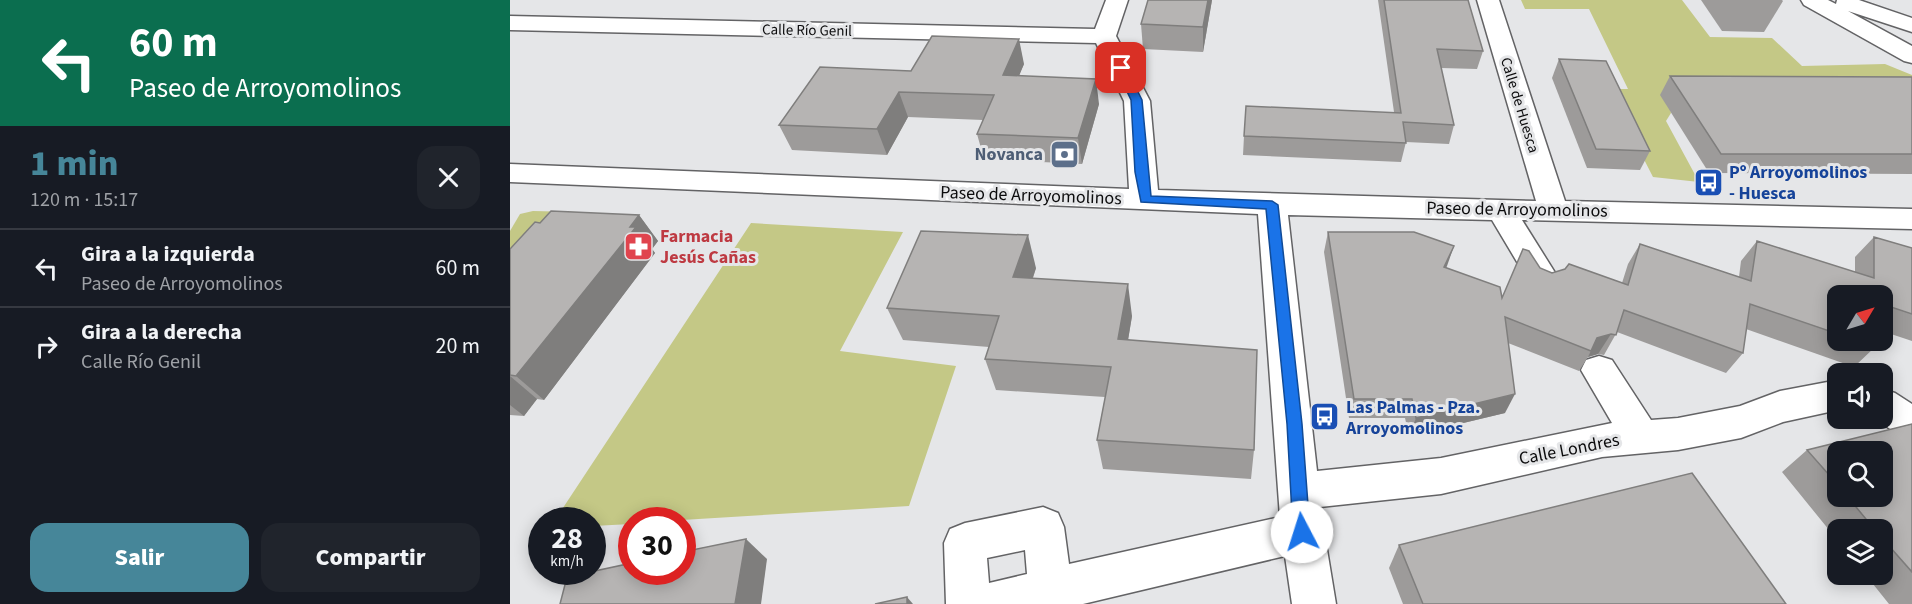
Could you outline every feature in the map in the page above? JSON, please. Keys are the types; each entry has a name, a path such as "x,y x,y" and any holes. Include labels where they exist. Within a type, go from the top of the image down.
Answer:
{"street":[{"path":"1117,0 1104,36 1137,100 1145,200"},
{"name":"Calle de Huesca","path":"1488,0 1553,210"},
{"path":"1812,0 1912,56"},
{"path":"1839,0 1912,27"},
{"name":"Calle Río Genil","path":"510,23 1104,36"},
{"path":"1887,43 1890,34 1912,27"},
{"name":"Paseo de Arroyomolinos","path":"510,173 1272,205 1912,219"},
{"path":"1272,205 1293,413 1302,532 1314,604"},
{"path":"1500,209 1543,279"},
{"path":"1599,370 1641,437"},
{"name":"Calle Londres","path":"1298,491 1441,476 1602,440 1678,434 1741,422 1780,407 1827,397"},
{"path":"1893,411 1912,424"},
{"path":"968,604 965,543 1043,527 1051,589"},
{"path":"991,604 1302,532"}],"green space":[{"path":"1521,0 1682,0 1710,37 1772,38 1802,66 1885,64 1912,75 1912,93 1668,98 1671,113 1666,121 1699,182 1653,177 1608,89 1628,89 1589,9 1525,9"},
{"path":"533,211 577,212 545,250 510,250 510,231 520,214"},
{"path":"751,223 903,232 840,351 956,366 909,506 696,519 696,507 618,507 618,525 606,525 606,507 564,507"}],"building":[{"path":"1148,0 1208,0 1203,27 1141,24"},
{"path":"1384,0 1468,0 1483,51 1437,49 1454,125 1403,122 1406,143 1244,136 1246,106 1401,113"},
{"path":"932,36 1019,39 1003,75 1096,79 1078,138 977,134 994,95 899,92 877,129 779,125 820,67 911,71"},
{"path":"1559,59 1606,61 1650,151 1596,149"},
{"path":"1670,76 1912,77 1912,154 1721,154"},
{"path":"551,211 639,215 630,227 636,227 516,376 510,375 510,249 535,222 540,223"},
{"path":"921,231 1028,235 1013,277 1128,284 1118,339 1257,350 1254,450 1097,440 1111,367 985,359 999,316 887,308"},
{"path":"1328,232 1414,232 1454,246 1444,267 1500,287 1502,298 1523,249 1529,251 1540,268 1552,273 1565,269 1569,264 1628,285 1640,244 1751,281 1757,241 1874,278 1874,237 1912,248 1912,314 1893,308 1893,285 1827,285 1827,330 1750,304 1743,353 1624,310 1616,335 1597,338 1591,351 1505,317 1515,394 1416,418 1412,399 1354,399"},
{"path":"1912,424 1912,572 1893,550 1893,519 1866,519 1856,507 1893,507 1893,441 1843,441"},
{"path":"1827,445 1827,473 1807,450"},
{"path":"1692,473 1786,604 1423,604 1399,545"},
{"path":"746,539 735,604 560,604 565,585 606,585 606,569 618,566 618,585 696,585 696,549"},
{"path":"907,597 907,604 875,604"}],"place":[{"name":"Novanca","path":"1064,154"},
{"name":"Pº Arroyomolinos - Huesca","path":"1708,182"},
{"name":"Farmacia Jesús Cañas","path":"639,246"},
{"name":"Las Palmas - Pza. Arroyomolinos","path":"1325,417"}],"route":[{"path":"1121,68 1137,100 1145,200 1272,205 1279,260 1302,532"}]}
